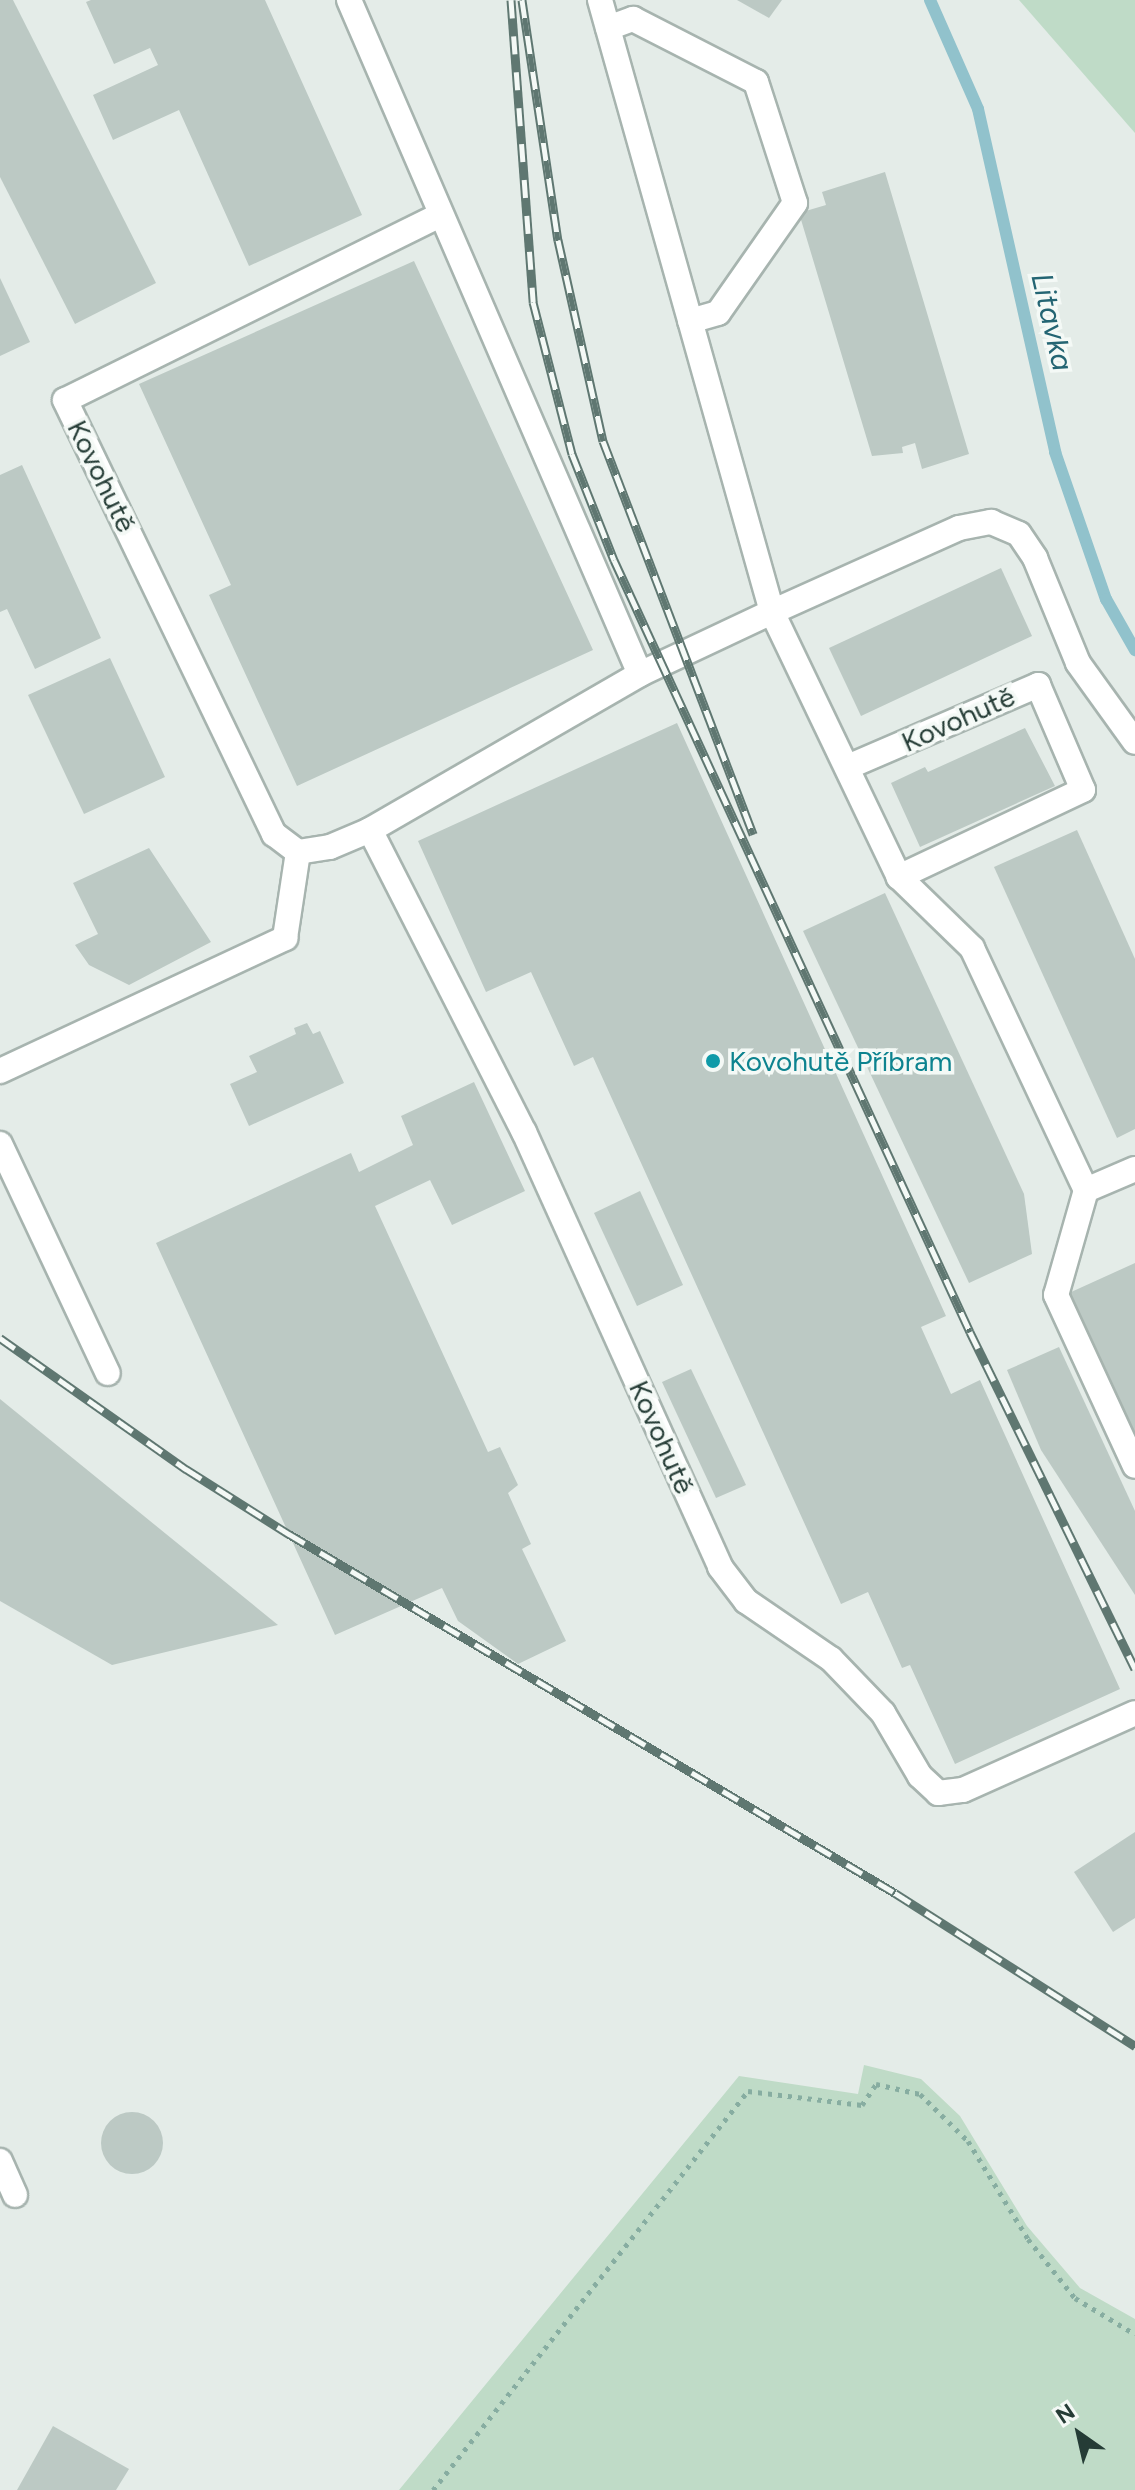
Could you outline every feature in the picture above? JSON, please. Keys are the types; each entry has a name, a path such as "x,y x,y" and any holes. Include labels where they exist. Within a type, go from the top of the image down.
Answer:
{"lane":[{"path":"349,0 640,674"},
{"path":"600,0 772,612 850,766 899,877 972,948 1086,1190 1056,1295 1135,1466"},
{"path":"608,28 633,19 756,82 795,203 718,313 690,321"},
{"name":"Kovohutě","path":"298,852 274,834 65,400 440,215"},
{"path":"0,1071 285,938 298,852 330,847 370,830 640,674 959,528 991,522 1019,534 1078,663 1135,742"},
{"name":"Kovohutě","path":"850,766 1038,685 1083,790 899,877"},
{"name":"Kovohutě","path":"370,830 524,1132 720,1567 746,1601 831,1659 883,1713 920,1776 938,1793 963,1790 1135,1713"},
{"path":"0,1144 108,1373"},
{"path":"1086,1190 1135,1169"},
{"path":"0,2161 15,2195"}],"path":[{"path":"433,2490 748,2091 862,2105 876,2084 920,2094 968,2141 1028,2239 1075,2298 1135,2334"}],"green space":[{"path":"1019,0 1135,0 1135,133"},
{"path":"864,2065 921,2079 960,2116 1027,2226 1080,2288 1135,2319 1135,2490 399,2490 739,2076 858,2094"}],"building":[{"path":"0,0 13,0 156,283 75,324 0,177"},
{"path":"265,0 362,215 249,266 179,110 113,140 93,95 158,65 150,48 114,64 86,2"},
{"path":"737,0 782,0 769,18"},
{"path":"885,172 969,454 922,469 915,443 902,447 903,453 872,456 799,213 826,205 822,192"},
{"path":"414,261 593,650 297,786 209,595 231,585 139,384"},
{"path":"0,278 30,342 0,356"},
{"path":"22,465 101,638 35,669 7,609 0,612 0,475"},
{"path":"1001,568 1032,636 861,716 829,648"},
{"path":"110,658 165,777 84,814 28,695"},
{"name":"Kovohutě Příbram","path":"677,723 946,1316 921,1327 951,1394 980,1380 1120,1689 955,1764 910,1665 902,1668 868,1592 841,1604 593,1057 574,1066 531,972 486,992 418,841"},
{"path":"1025,728 1055,786 920,847 891,783 925,767 928,772"},
{"path":"1077,830 1135,959 1135,1129 1117,1138 994,867"},
{"path":"149,848 211,942 129,985 89,965 75,945 98,934 73,883"},
{"path":"885,893 1024,1194 1032,1254 969,1283 803,931"},
{"path":"307,1023 313,1034 320,1031 344,1083 249,1126 230,1084 257,1072 249,1056 296,1034 294,1028"},
{"path":"474,1082 525,1191 452,1225 430,1180 375,1206 488,1452 500,1447 518,1485 508,1493 531,1544 522,1549 566,1641 518,1664 458,1621 442,1588 335,1635 156,1243 351,1153 359,1172 413,1145 401,1116"},
{"path":"640,1191 683,1285 637,1306 594,1213"},
{"path":"1135,1263 1135,1436 1069,1293"},
{"path":"1059,1347 1135,1511 1135,1595 1041,1450 1007,1370"},
{"path":"691,1369 746,1485 716,1498 662,1382"},
{"path":"0,1399 278,1625 112,1665 0,1601"},
{"path":"1135,1832 1135,1918 1113,1932 1074,1872"},
{"path":"132,2112 144,2114 154,2121 161,2131 161,2155 154,2165 144,2172 132,2174 120,2172 110,2165 103,2155 101,2143 103,2131 110,2121 120,2114"},
{"path":"53,2426 129,2469 116,2490 17,2490"}],"waterway":[{"name":"Litavka","path":"930,0 978,109 1055,452 1106,599 1135,650"}],"railway":[{"path":"511,0 533,302 572,454 614,560 970,1332 1135,1669"},
{"path":"522,0 558,240 603,441 753,834"},
{"path":"0,1338 186,1469 289,1534 895,1893 1135,2046"}],"place":[{"name":"Kovohutě Příbram","path":"713,1061"}]}
